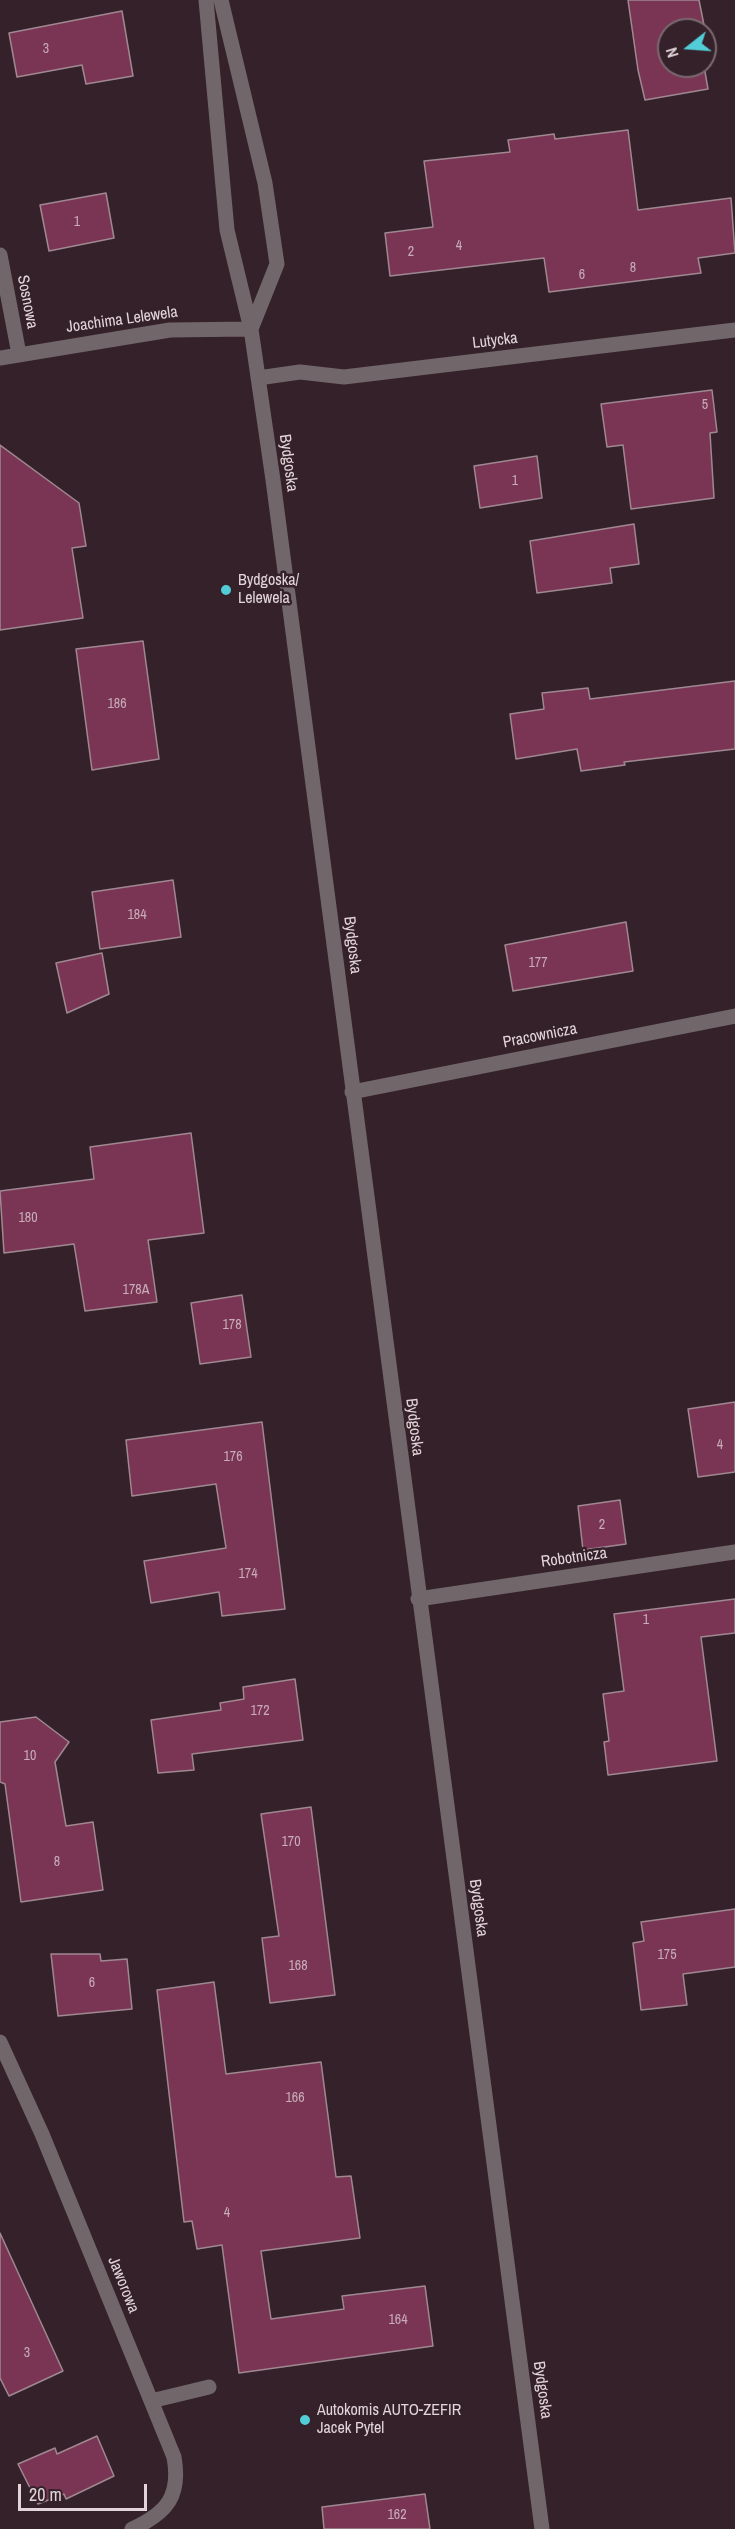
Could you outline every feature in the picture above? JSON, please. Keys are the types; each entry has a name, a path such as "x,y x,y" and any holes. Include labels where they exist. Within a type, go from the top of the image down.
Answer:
{"street":[{"name":"Bydgoska","path":"206,0 227,230 251,329 258,378 542,2529"},
{"name":"Bydgoska","path":"221,0 265,183 277,264 251,329"},
{"name":"Sosnowa","path":"0,255 19,354"},
{"name":"Joachima Lelewela","path":"0,358 170,330 251,329"},
{"name":"Lutycka","path":"258,378 300,372 344,377 735,330"},
{"name":"Pracownicza","path":"352,1092 735,1016"},
{"name":"Robotnicza","path":"418,1599 735,1552"},
{"name":"Jaworowa","path":"0,2042 42,2134 174,2457 176,2484 162,2512 154,2519 132,2529"},
{"path":"151,2401 209,2387"}],"building":[{"path":"628,0 699,0 703,18 657,18 657,78 706,78 708,89 645,100 638,70"},
{"path":"122,11 133,76 86,84 82,65 17,77 9,33"},
{"path":"628,130 638,210 731,198 735,253 698,258 701,273 549,292 544,258 390,276 385,233 433,227 424,161 510,152 508,140 554,134 555,139"},
{"path":"106,193 114,238 49,251 40,205"},
{"path":"712,390 717,432 710,433 714,498 631,509 623,445 607,447 601,404"},
{"path":"0,445 79,503 86,546 72,548 83,618 0,630"},
{"path":"537,456 542,498 480,508 474,466"},
{"path":"634,524 639,564 610,568 612,583 537,593 530,541"},
{"path":"143,641 159,759 92,770 76,649"},
{"path":"735,681 735,749 624,762 625,765 581,771 577,749 516,759 510,714 544,709 542,693 588,688 590,699"},
{"path":"173,880 181,937 100,949 92,892"},
{"path":"626,922 633,971 513,991 505,945"},
{"path":"102,953 109,994 67,1013 56,963"},
{"path":"191,1133 204,1233 148,1240 157,1302 85,1311 74,1244 4,1253 0,1191 94,1179 90,1147"},
{"path":"242,1295 251,1357 200,1364 191,1303"},
{"path":"735,1402 735,1472 698,1477 688,1409"},
{"path":"262,1422 285,1609 222,1616 219,1592 151,1603 144,1561 226,1548 216,1484 132,1496 126,1440"},
{"path":"620,1500 626,1544 583,1550 578,1506"},
{"path":"735,1599 735,1633 701,1637 717,1761 608,1775 604,1742 609,1741 603,1694 624,1691 614,1614"},
{"path":"295,1679 303,1740 192,1754 194,1770 158,1773 151,1720 221,1710 220,1703 244,1699 243,1687"},
{"path":"36,1717 69,1742 55,1762 66,1826 93,1822 103,1890 21,1902 5,1784 0,1782 0,1722"},
{"path":"311,1807 335,1995 270,2003 262,1938 279,1936 261,1814"},
{"path":"735,1909 735,1967 683,1974 687,2005 641,2010 633,1943 644,1941 641,1922"},
{"path":"51,1954 100,1954 101,1961 127,1959 132,2009 58,2016"},
{"path":"214,1982 226,2074 321,2062 336,2177 351,2176 360,2238 261,2251 271,2319 344,2309 342,2296 425,2286 433,2346 239,2373 222,2245 197,2249 192,2221 184,2222 157,1990"},
{"path":"0,2233 63,2371 9,2396 0,2378"},
{"path":"97,2436 114,2476 66,2499 64,2494 38,2504 18,2464 55,2448 57,2454"},
{"path":"425,2494 430,2529 324,2529 322,2507"}],"place":[{"name":"Bydgoska/ Lelewela","path":"226,590"},
{"name":"Autokomis AUTO-ZEFIR Jacek Pytel","path":"305,2420"}]}
